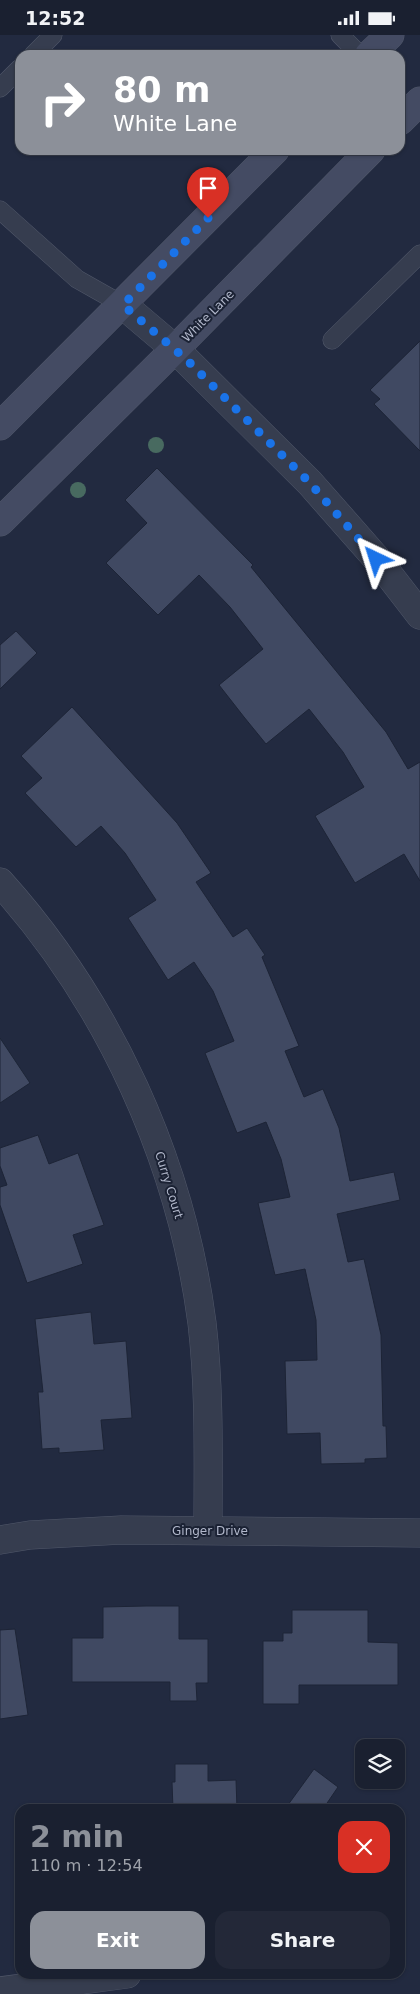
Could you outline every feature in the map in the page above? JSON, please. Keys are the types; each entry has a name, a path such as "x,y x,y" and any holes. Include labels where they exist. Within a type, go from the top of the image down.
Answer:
{"main road":[{"path":"374,50 390,35"},
{"path":"405,116 420,101"},
{"path":"0,426 123,305 270,155"},
{"name":"White Lane","path":"0,522 175,349 366,155"}],"street":[{"path":"123,305 175,349 310,483 418,607"},
{"name":"Curry Court","path":"0,882 18,902 62,960 108,1034 140,1099 170,1181 189,1251 202,1322 208,1394 208,1531"},
{"name":"Ginger Drive","path":"0,1540 30,1535 121,1530 420,1533"},
{"path":"0,1991 90,1979"}],"lane":[{"path":"38,50 53,35"},
{"path":"340,35 355,50"},
{"path":"0,88 15,73"},
{"path":"0,210 77,279 123,305"},
{"path":"332,340 420,254"}],"building":[{"path":"420,341 420,451 374,404 380,399 370,390"},
{"path":"157,468 253,565 251,567 386,732 408,769 420,762 420,881 404,854 355,883 315,816 364,787 343,752 309,709 266,744 219,685 263,649 230,607 199,575 158,615 106,563 147,523 125,500"},
{"path":"16,631 37,653 0,689 0,645"},
{"path":"72,707 177,823 211,873 196,882 233,937 247,928 265,955 262,957 299,1046 285,1051 304,1097 323,1089 339,1128 350,1181 394,1172 400,1200 337,1214 348,1262 364,1259 381,1335 383,1426 386,1426 387,1458 365,1459 365,1463 321,1464 320,1433 287,1434 285,1361 317,1360 316,1320 305,1269 275,1275 258,1203 290,1197 281,1159 266,1122 237,1133 205,1053 234,1041 213,991 194,962 168,980 128,918 156,900 125,853 101,826 76,847 25,793 42,778 21,756"},
{"path":"0,1038 30,1083 0,1103"},
{"path":"38,1135 49,1164 78,1153 104,1225 73,1235 83,1264 27,1283 0,1205 0,1187 7,1185 0,1166 0,1148"},
{"path":"91,1312 94,1344 126,1341 132,1418 101,1420 104,1450 59,1453 59,1448 42,1449 38,1392 43,1392 35,1319"},
{"path":"179,1606 179,1639 208,1639 208,1683 196,1683 197,1701 170,1701 170,1682 72,1682 72,1638 103,1638 103,1607"},
{"path":"292,1610 368,1610 368,1642 398,1643 398,1685 299,1685 299,1704 263,1704 263,1641 283,1641 283,1633 292,1633"},
{"path":"15,1629 28,1715 0,1719 0,1630"},
{"path":"175,1764 208,1764 208,1781 236,1780 237,1804 173,1804 172,1782 175,1782"},
{"path":"314,1769 338,1787 326,1804 289,1804"}],"route":[{"path":"208,218 123,305 175,349 310,483 376,559"}]}
